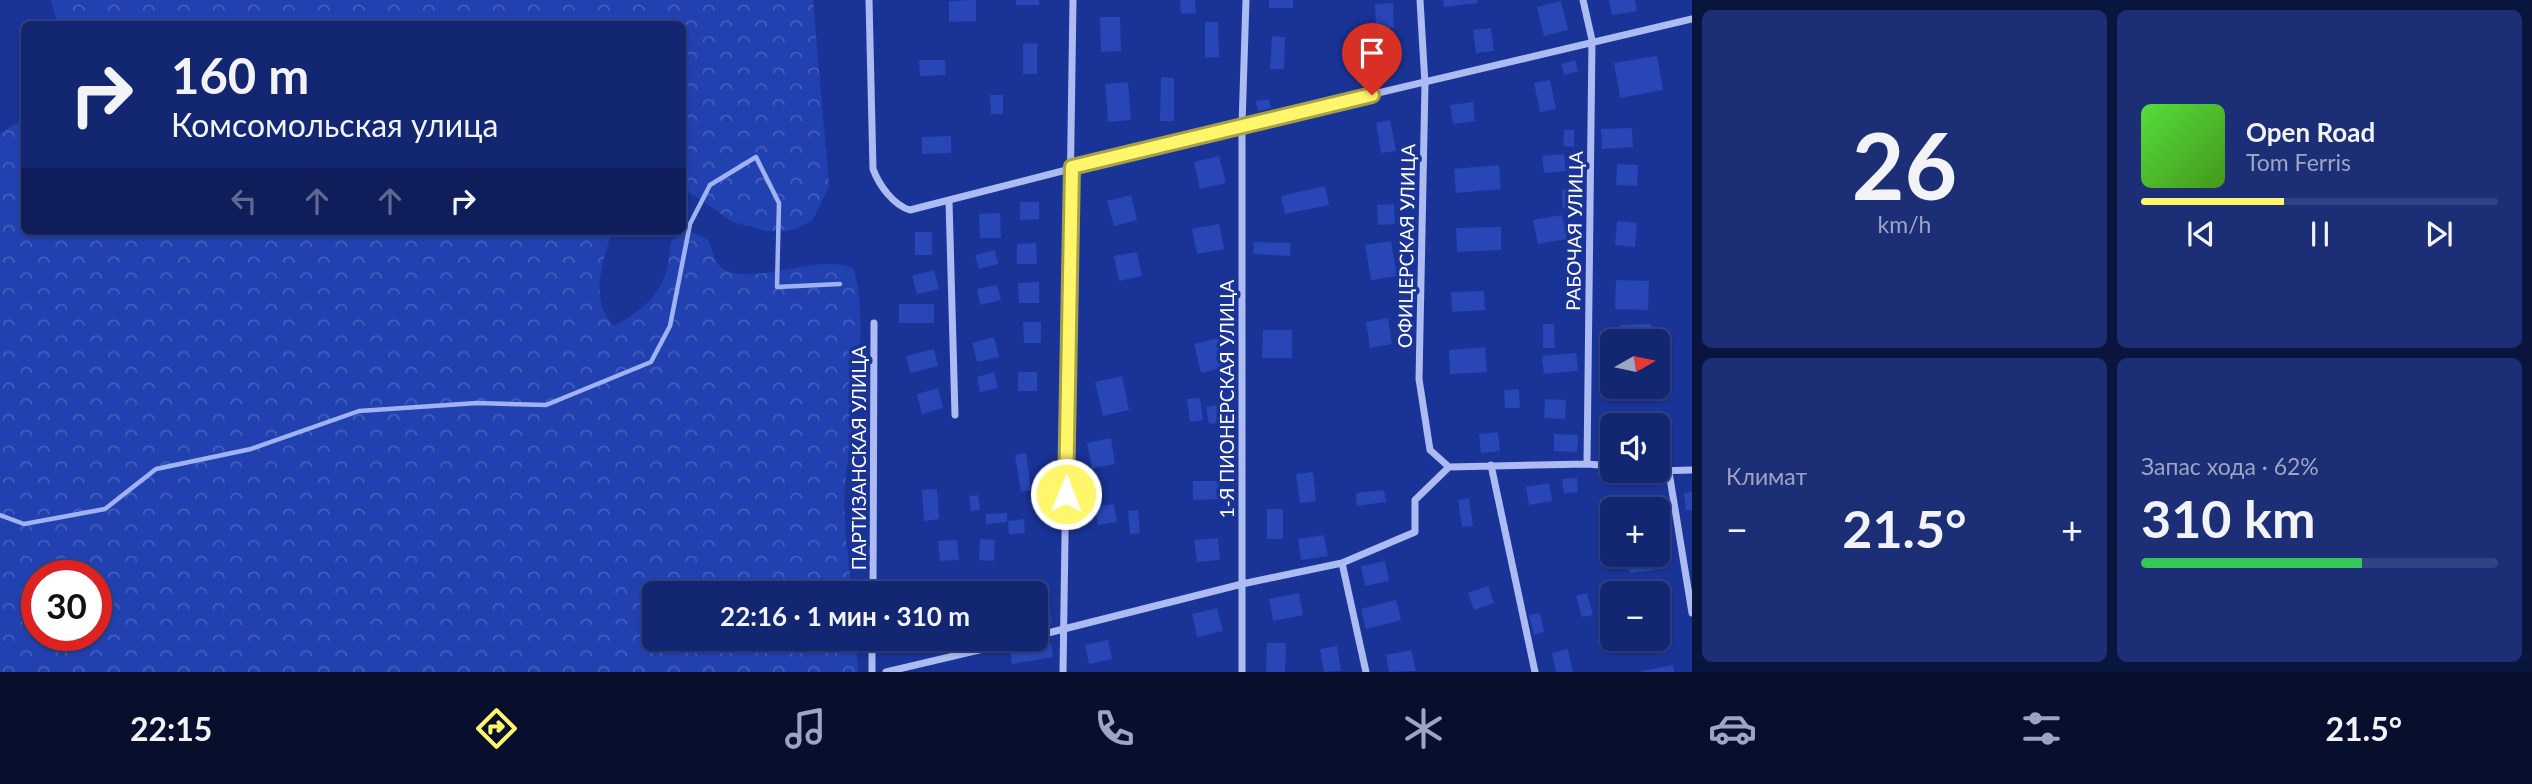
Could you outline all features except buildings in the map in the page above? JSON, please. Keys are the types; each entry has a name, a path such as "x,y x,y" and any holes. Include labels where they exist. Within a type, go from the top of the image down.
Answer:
{"street":[{"path":"869,0 873,169 877,180 904,208 917,210 1072,167 1242,125 1425,83 1592,40 1692,19"},
{"path":"1063,672 1073,0"},
{"name":"1-Я ПИОНЕРСКАЯ УЛИЦА","path":"1242,672 1242,125 1246,0"},
{"name":"ОФИЦЕРСКАЯ УЛИЦА","path":"1420,0 1425,83 1419,379 1430,450 1449,467"},
{"name":"РАБОЧАЯ УЛИЦА","path":"1583,0 1592,40 1587,464"},
{"path":"949,201 956,415"},
{"name":"ПАРТИЗАНСКАЯ УЛИЦА","path":"873,581 874,323"},
{"path":"1491,465 1535,672"},
{"path":"1048,633 1242,584 1342,563 1415,532 1415,499 1449,467 1600,465"},
{"path":"1670,472 1692,470"},
{"path":"1670,478 1692,613"},
{"path":"1342,563 1366,672"},
{"path":"872,651 872,672"},
{"path":"886,672 975,651"}],"green space":[{"path":"51,0 813,0 829,186 813,220 794,230 767,231 733,222 686,190 686,21 56,21"},
{"path":"21,121 21,235 611,235 602,268 600,293 601,305 614,326 639,310 656,293 666,271 671,241 689,231 708,240 719,265 730,272 763,273 822,264 839,264 854,269 858,292 860,347 844,500 851,581 642,581 642,651 857,651 858,672 0,672 0,133"}],"waterway":[{"path":"0,515 24,524 105,509 156,469 251,449 359,411 477,403 546,405 651,362 670,326 690,224 710,185 756,157 779,203 777,287 840,284"}],"route":[{"path":"1066,494 1072,167 1372,95"}]}
